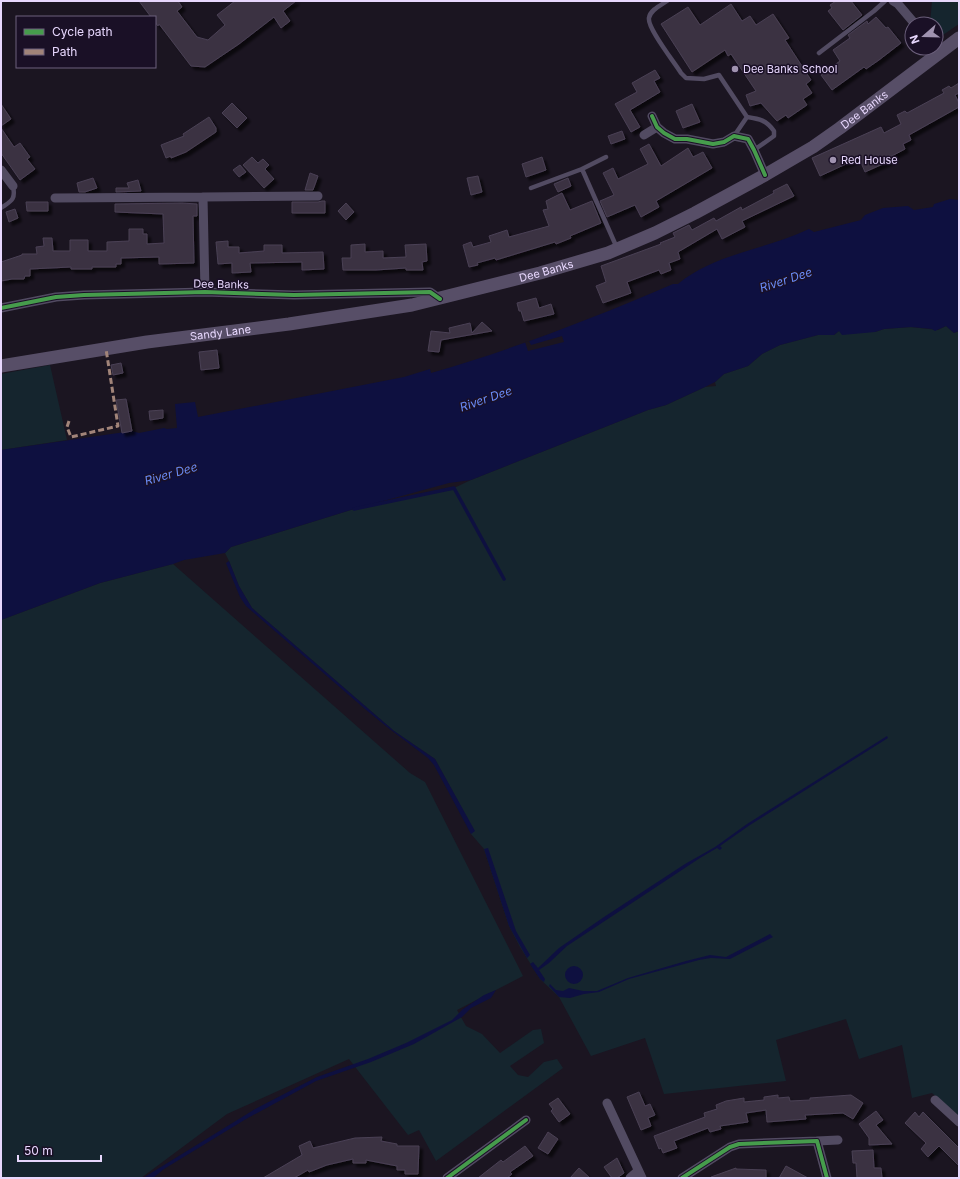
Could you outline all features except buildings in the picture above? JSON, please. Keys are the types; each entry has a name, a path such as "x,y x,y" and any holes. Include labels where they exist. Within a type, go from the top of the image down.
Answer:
{"main road":[{"name":"Dee Banks","path":"944,47 959,38"},
{"name":"Dee Banks","path":"440,299 569,265 617,249 656,233 765,175 812,147 840,128 930,56"},
{"name":"Sandy Lane","path":"1,366 128,345 367,313 412,306 440,299"}],"street":[{"path":"894,1 908,16"},
{"path":"652,116 657,127 664,134 675,139 687,139 713,144 724,142 734,136 748,139 765,175"},
{"path":"644,135 657,127"},
{"path":"1,170 13,186"},
{"path":"56,198 318,196"},
{"path":"203,197 205,292"},
{"name":"Dee Banks","path":"1,308 68,295 205,292 294,295 430,292 440,299"},
{"path":"935,1100 959,1122"},
{"path":"607,1102 640,1174 630,1178"},
{"path":"447,1178 526,1120"},
{"path":"682,1178 730,1147 739,1144 838,1140"},
{"path":"817,1141 827,1178"}],"lane":[{"path":"667,1 651,13 649,18 651,28 681,73 686,78 694,80 719,75 747,117 764,120 774,131 774,136 770,141 754,150"},
{"path":"819,53 885,1"},
{"path":"734,136 747,117"},
{"path":"530,188 582,169 606,157"},
{"path":"582,169 617,249"},
{"path":"1,208 12,200 15,194 13,186"}],"shaded area":[{"path":"932,1 959,1 959,24 944,34 944,16 931,16"},
{"path":"946,326 954,333 959,331 959,1116 932,1093 912,1098 902,1045 859,1059 846,1019 776,1040 786,1081 664,1094 645,1038 591,1056 559,997 540,979 520,947 509,926 484,849 471,834 460,805 435,759 394,731 252,608 239,586 225,553 231,547 354,509 454,488 648,410 666,405 705,387 716,386 715,382 724,374 748,366 762,354 780,345 818,335 834,335 839,331 875,332 884,329 911,327 938,330"},
{"path":"50,365 67,440 1,450 1,374"},
{"path":"173,564 410,773 425,782 523,976 457,1010 466,1026 482,1034 500,1053 533,1030 541,1029 544,1043 510,1066 518,1075 528,1077 544,1062 557,1059 563,1068 436,1161 419,1130 408,1135 349,1059 227,1114 141,1178 1,1178 1,620 100,583"}],"water":[{"name":"River Dee","path":"950,199 959,200 959,331 954,333 946,326 935,331 932,329 911,327 842,335 839,331 834,335 818,335 780,345 762,354 748,366 724,374 715,382 666,405 648,410 471,480 449,483 354,509 231,547 225,553 184,560 100,583 1,620 1,450 132,431 139,433 164,428 177,428 175,404 195,402 198,417 404,377 430,369 431,373 493,354 554,332 673,284 678,284 708,265 793,236 809,229 814,232 861,220 865,215 883,208 908,206 914,210 933,207 934,204"},
{"path":"229,561 239,586 252,608 394,731 435,759 475,831 471,834 434,765 428,758 365,709 246,606 240,597 226,563"},
{"path":"887,736 888,738 750,825 720,846 722,848 720,850 717,848 700,858 567,946 539,970 545,979 544,982 540,979 530,964 533,962 538,968 559,948 604,917 685,864 715,847 747,824"},
{"path":"488,848 516,931 530,955 527,958 509,926 484,849"},
{"path":"770,934 773,937 730,959 711,958 699,960 629,979 599,992 570,998 559,997 549,986 550,984 556,990 563,991 569,988 583,991 597,991 628,978 686,961 710,955 726,957"},
{"path":"570,966 578,966 583,971 581,982 578,984 570,984 565,979 565,971"},
{"path":"496,990 491,998 471,1008 462,1017 414,1044 371,1062 316,1081 246,1119 164,1169 153,1178 143,1178 257,1108 317,1077 368,1059 406,1043 452,1020 463,1009 484,995"}],"pier":[{"path":"562,336 564,342 528,351 525,342 529,341 531,345"}],"waterway":[{"path":"354,509 454,488 504,579"}],"marked path":[{"path":"69,421 67,427 71,437 118,426 106,349"}],"cycle path":[{"path":"652,116 657,127 675,139 687,139 713,144 724,142 734,136 748,139 765,175"},
{"path":"1,308 56,297 205,292 294,295 430,292 440,299"},
{"path":"447,1178 526,1120"},
{"path":"682,1178 730,1147 739,1144 817,1141 827,1178"}],"place":[{"name":"Dee Banks School","path":"735,69"},
{"name":"Red House","path":"833,160"}]}
